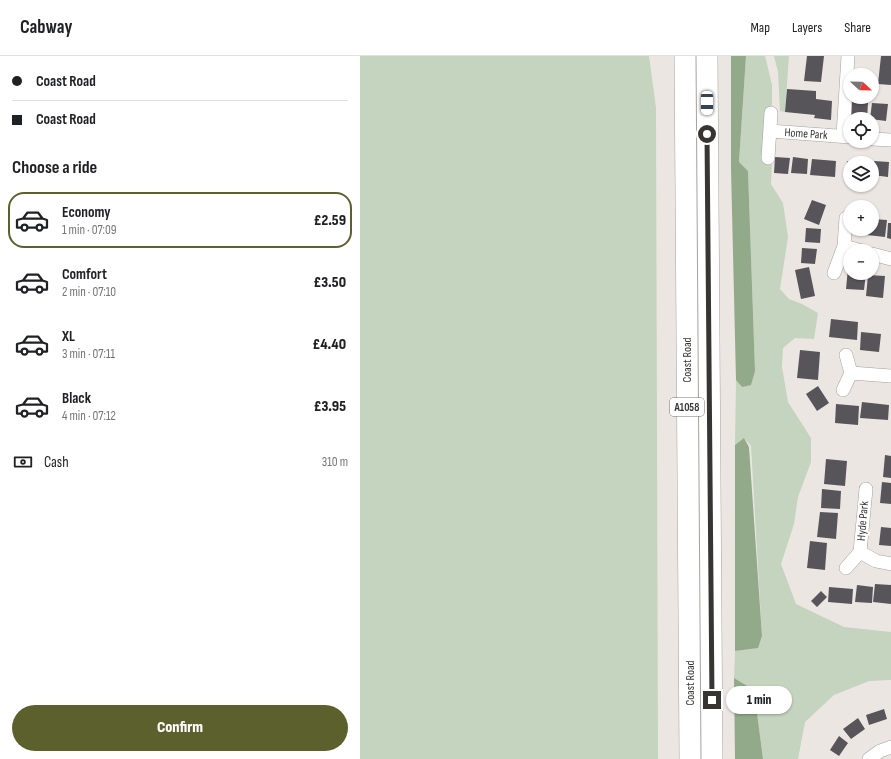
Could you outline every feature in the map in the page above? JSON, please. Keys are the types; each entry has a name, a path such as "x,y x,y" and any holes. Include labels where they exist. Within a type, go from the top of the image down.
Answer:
{"highway":[{"name":"Coast Road","path":"685,56 690,759"},
{"name":"Coast Road","path":"707,56 712,759"}],"street":[{"name":"Home Park","path":"847,112 848,56"},
{"name":"Home Park","path":"768,158 771,113"},
{"name":"Home Park","path":"770,131 843,137"},
{"path":"879,139 891,140"},
{"path":"834,273 843,249"},
{"path":"879,256 891,259"},
{"path":"843,390 851,373 846,355"},
{"path":"851,373 891,376"},
{"name":"Hyde Park","path":"846,568 860,552 866,489"},
{"name":"Hyde Park","path":"860,552 876,561 891,564"},
{"path":"869,759 880,751 891,747"}],"green space":[{"path":"360,56 649,56 656,108 658,759 360,759"},
{"path":"731,56 746,56 739,162 748,171 755,371 751,385 742,387 736,380 731,169"},
{"path":"746,56 765,56 772,85 772,109 765,109 764,161 772,161 771,184 783,203 788,237 780,289 789,299 818,313 814,339 795,338 783,348 782,367 788,402 811,438 811,462 798,497 794,524 781,564 796,604 844,627 891,632 891,680 869,681 834,695 805,722 798,759 763,759 754,690 734,678 735,651 757,648 762,636 751,446 744,438 735,445 736,380 742,387 755,371 748,171 739,163"},
{"path":"774,56 789,56 785,112 780,111 778,72"},
{"path":"744,438 749,447 762,636 758,648 735,651 735,445"},
{"path":"734,678 754,690 763,759 735,759"}],"building":[{"path":"807,56 824,56 821,82 804,81"},
{"path":"881,56 891,56 891,85 879,84"},
{"path":"787,89 816,91 816,99 832,101 831,120 814,118 815,115 785,112"},
{"path":"852,104 868,104 867,112 851,112"},
{"path":"872,104 888,104 886,121 879,120 879,112 871,112"},
{"path":"775,157 790,158 788,174 774,173"},
{"path":"793,157 808,159 807,174 791,173"},
{"path":"812,159 836,161 835,177 810,175"},
{"path":"879,161 889,162 888,177 879,176"},
{"path":"812,200 826,205 819,225 804,219"},
{"path":"879,219 887,220 885,237 876,236 879,236"},
{"path":"888,223 891,223 891,239 887,238"},
{"path":"806,228 821,229 820,243 805,242"},
{"path":"802,248 817,249 815,264 801,263"},
{"path":"809,267 815,296 801,299 795,270"},
{"path":"879,276 885,276 883,298 866,296 868,280 879,280"},
{"path":"847,280 865,280 864,290 846,289"},
{"path":"831,319 858,322 857,340 829,337"},
{"path":"861,332 881,334 879,352 860,350"},
{"path":"800,350 820,352 818,380 797,378"},
{"path":"818,386 829,403 817,411 806,394"},
{"path":"862,402 889,405 888,420 860,418"},
{"path":"836,404 859,406 858,425 835,423"},
{"path":"885,455 891,456 891,478 883,477"},
{"path":"826,459 847,461 845,486 824,484"},
{"path":"882,482 891,483 891,504 880,503"},
{"path":"822,489 841,491 840,509 821,508"},
{"path":"820,512 838,513 836,539 817,537"},
{"path":"881,527 891,528 891,546 879,545"},
{"path":"810,541 827,543 825,570 807,568"},
{"path":"875,584 891,585 891,604 873,602"},
{"path":"857,585 873,587 872,603 855,602"},
{"path":"829,587 853,589 852,604 828,602"},
{"path":"821,591 827,597 817,607 811,601"},
{"path":"884,709 887,719 869,725 866,715"},
{"path":"858,718 865,729 851,739 843,729"},
{"path":"839,736 848,743 839,756 830,750"}],"route":[{"path":"707,134 712,700"}]}
